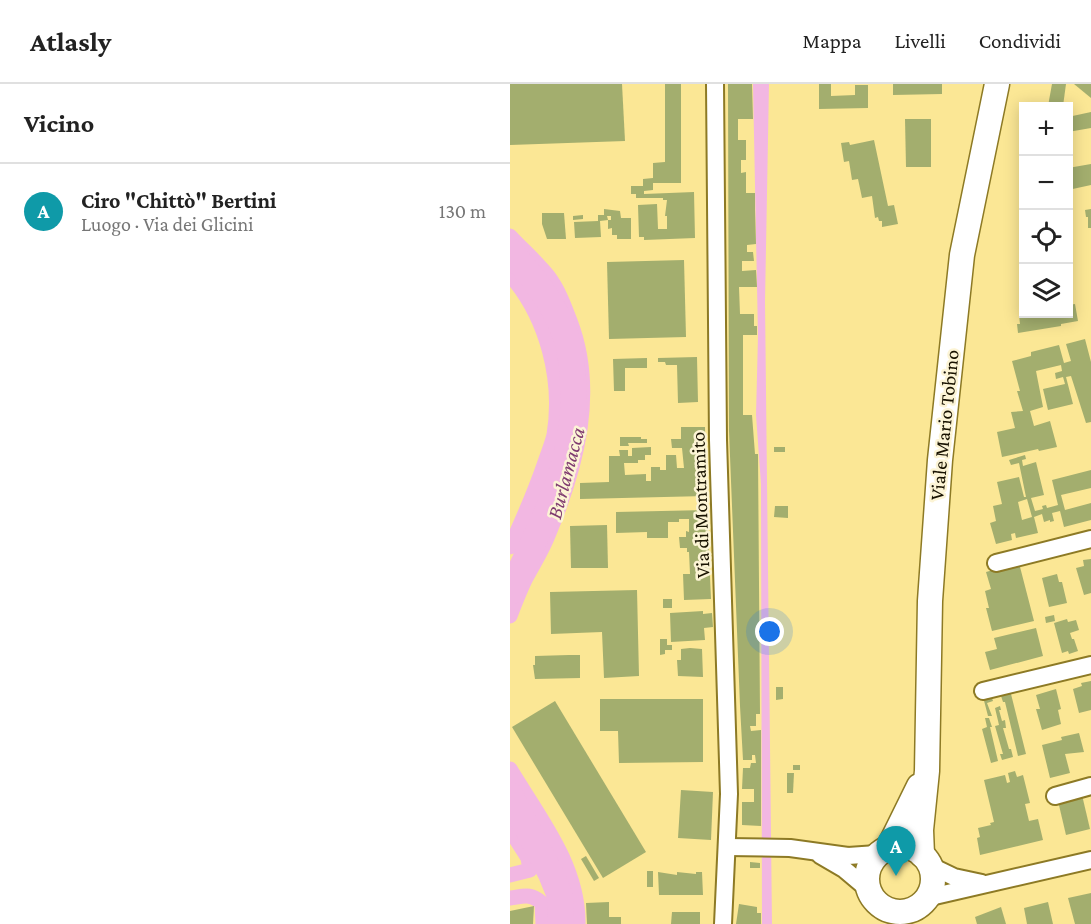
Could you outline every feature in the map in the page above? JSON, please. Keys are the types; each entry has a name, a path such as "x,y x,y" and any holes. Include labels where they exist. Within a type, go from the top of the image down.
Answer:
{"main road":[{"name":"Viale Mario Tobino","path":"926,860 921,830 927,771 930,601 940,460 963,248 997,84"},
{"name":"Viale Mario Tobino","path":"883,851 927,771"},
{"path":"909,847 926,860 932,882 918,910 904,911 889,916 868,890 868,870 883,851 909,847"}],"street":[{"name":"Via di Montramito","path":"715,84 718,441 729,794 735,847 723,924"},
{"path":"996,563 1091,539"},
{"path":"983,691 1091,664"},
{"path":"1055,796 1091,786"},
{"path":"735,847 790,848 848,856 883,851"},
{"path":"814,851 844,869 868,890"},
{"path":"926,860 954,877 988,885"},
{"path":"918,910 988,885 1091,860"}],"shaded area":[{"path":"753,84 769,84 765,302 772,924 762,924 761,484 756,415 758,336"}],"building":[{"path":"510,84 622,84 625,141 510,145"},
{"path":"665,84 681,84 681,183 653,183 653,190 644,191 644,194 694,192 695,238 644,240 644,237 639,237 638,205 657,204 658,229 667,229 667,216 665,216 667,200 636,198 636,194 631,194 631,186 643,186 643,179 653,178 653,163 665,162"},
{"path":"728,84 752,84 753,119 738,119 738,140 746,140 746,160 741,160 741,173 746,172 746,193 755,193 756,244 747,245 747,252 753,252 754,261 742,261 742,271 756,270 757,287 739,287 740,314 754,314 754,326 757,326 757,335 743,335 743,415 752,415 755,454 758,454 760,714 756,714 756,726 750,726 751,731 761,730 761,826 742,825 742,802 754,802 754,789 742,789 743,768 750,768 751,763 756,763 755,755 752,755 752,760 743,760 740,706 729,431"},
{"path":"819,84 831,84 831,96 855,95 855,85 868,85 868,108 819,109"},
{"path":"893,84 942,84 942,94 893,95"},
{"path":"1052,84 1066,84 1064,102 1049,102"},
{"path":"1074,84 1091,84 1091,98"},
{"path":"1091,112 1091,128 1073,131 1073,116"},
{"path":"905,119 931,119 931,167 906,167"},
{"path":"874,140 888,206 894,205 898,224 882,227 882,221 879,221 878,217 875,218 872,196 862,198 858,179 852,180 849,161 844,162 841,143 849,142 850,145"},
{"path":"1091,164 1091,185 1073,189 1073,167"},
{"path":"604,209 620,211 621,218 631,218 631,239 617,239 617,235 612,235 612,228 608,229 608,220 600,221 601,237 575,238 574,222 598,221 598,215 604,215"},
{"path":"1091,209 1091,228 1088,228 1088,217 1086,217 1085,210"},
{"path":"542,213 564,213 566,239 547,239 542,224"},
{"path":"583,215 583,219 573,220 573,216"},
{"path":"684,260 686,337 609,339 607,262"},
{"path":"1073,304 1075,304 1078,321 1018,333 1019,318 1073,318"},
{"path":"1085,339 1091,362 1091,422 1086,423 1071,376 1066,377 1073,404 1048,410 1043,389 1065,384 1063,377 1056,379 1055,373 1062,371 1061,365 1036,371 1043,407 1030,411 1034,426 1050,421 1057,447 1002,457 997,432 1015,428 1011,412 1023,411 1012,361 1031,356 1031,352 1059,345 1064,363 1071,361 1066,344"},
{"path":"697,357 698,402 678,403 677,365 666,365 665,362 658,362 658,358"},
{"path":"647,358 647,368 625,368 625,391 614,391 613,359"},
{"path":"681,427 705,427 706,496 580,499 580,483 609,482 609,456 620,456 619,450 628,450 628,456 632,456 632,448 651,447 651,455 645,455 645,460 638,460 638,463 624,463 625,475 646,474 646,481 651,481 651,467 666,470 666,455 676,455 677,468 684,468 682,448 672,448 671,439 681,439"},
{"path":"620,437 641,437 641,439 647,439 647,443 628,443 629,446 620,446"},
{"path":"774,447 785,447 785,452 774,452"},
{"path":"1025,455 1026,459 1022,460 1023,466 1036,462 1044,495 1031,498 1035,511 1043,509 1042,506 1046,505 1047,508 1058,505 1052,480 1091,470 1091,488 1061,495 1065,510 1091,503 1091,520 1064,527 1060,511 1052,513 1054,521 1050,522 1050,520 1044,522 1042,514 1034,517 1038,533 1016,538 1015,533 1011,534 1012,540 996,544 990,523 996,521 993,506 1002,504 997,482 1019,477 1024,497 1026,497 1019,463 1011,465 1009,460","holes":["1027,499 1032,517 1022,520 1018,502"]},
{"path":"775,506 788,506 788,518 774,517"},
{"path":"707,510 711,599 684,600 683,574 690,574 689,552 687,548 680,548 679,537 686,537 686,531 689,532 689,519 668,522 668,538 647,538 647,532 616,533 616,512"},
{"path":"607,525 608,568 571,568 570,526"},
{"path":"1091,559 1091,593 1084,595 1076,568 1084,566 1083,560"},
{"path":"1019,563 1034,621 992,631 986,608 989,608 985,591 991,589 986,572"},
{"path":"1057,574 1059,582 1062,582 1067,603 1049,607 1042,578"},
{"path":"637,590 639,676 604,678 602,632 551,634 550,592"},
{"path":"663,599 672,599 672,608 663,608"},
{"path":"703,611 703,614 712,613 713,627 704,628 705,640 671,642 670,613"},
{"path":"1054,615 1055,621 1046,623 1045,617"},
{"path":"1067,619 1068,622 1076,620 1079,630 1070,633 1078,651 1069,654 1068,651 1062,653 1054,623"},
{"path":"1036,628 1043,656 990,670 985,652 997,649 994,638"},
{"path":"660,639 667,639 667,645 672,645 672,650 665,650 665,654 660,655"},
{"path":"681,649 702,649 703,677 678,676 677,660 681,660"},
{"path":"580,655 580,678 535,679 533,665 535,665 535,656"},
{"path":"1091,681 1091,710 1079,713 1073,689 1082,686 1081,683"},
{"path":"1009,686 1026,754 1018,756 1005,702 1001,696 992,698 993,701 987,703 992,716 988,716 982,693"},
{"path":"776,687 783,687 783,699 776,700"},
{"path":"1056,689 1061,709 1058,710 1061,724 1042,730 1036,709 1040,709 1036,695"},
{"path":"600,699 703,699 703,762 619,763 618,731 600,731"},
{"path":"555,701 646,852 603,878 512,727"},
{"path":"1000,706 1002,721 1005,720 1006,728 1003,728 1013,757 1002,760 1000,754 1003,754 995,726 999,725 995,708"},
{"path":"985,718 989,718 992,727 990,727 998,761 991,763 982,729 987,727"},
{"path":"1079,733 1084,752 1065,754 1070,773 1050,778 1042,745"},
{"path":"793,765 800,765 800,770 793,770"},
{"path":"1015,771 1017,777 1023,775 1030,803 1025,804 1029,821 1038,819 1043,840 980,855 978,828 994,822 984,780 1005,775 1007,783 1010,782 1008,773"},
{"path":"787,773 794,773 793,793 787,793"},
{"path":"681,790 713,792 711,840 678,838"},
{"path":"1082,795 1090,829 1066,835 1058,801"},
{"path":"586,856 599,878 594,881 581,859"},
{"path":"750,862 760,863 760,868 750,868"},
{"path":"647,871 653,871 653,887 647,887"},
{"path":"658,872 677,875 677,872 696,874 696,872 702,872 703,895 659,895"},
{"path":"1091,893 1091,924 1075,924 1068,898"},
{"path":"609,902 609,917 621,917 621,924 587,924 586,903"},
{"path":"1048,902 1053,924 1027,924 1024,908"},
{"path":"739,904 757,907 757,913 761,913 761,924 736,924"},
{"path":"534,906 533,924 510,924 510,911"},
{"path":"1001,907 1006,924 977,924 975,917"},
{"path":"672,912 700,912 700,924 671,924"}],"waterway":[{"name":"Burlamacca","path":"510,236 548,276 560,297 578,347 583,401 575,455 559,508 547,539 510,616"},
{"name":"Burlamacca","path":"510,251 544,293 555,312 568,343 573,380 570,437 564,463 546,515 510,592"},
{"name":"Burlamacca","path":"510,275 534,310 543,330 554,371 556,393 554,435 533,494 510,547"},
{"name":"Burlamacca","path":"510,769 545,824 565,862 577,903 578,924"},
{"name":"Burlamacca","path":"510,795 560,896 561,924"},
{"name":"Burlamacca","path":"510,830 528,858 530,870 510,875"},
{"name":"Burlamacca","path":"510,898 531,896 542,903 543,924"}],"place":[{"name":"Ciro \"Chittò\" Bertini","path":"896,876"}]}
